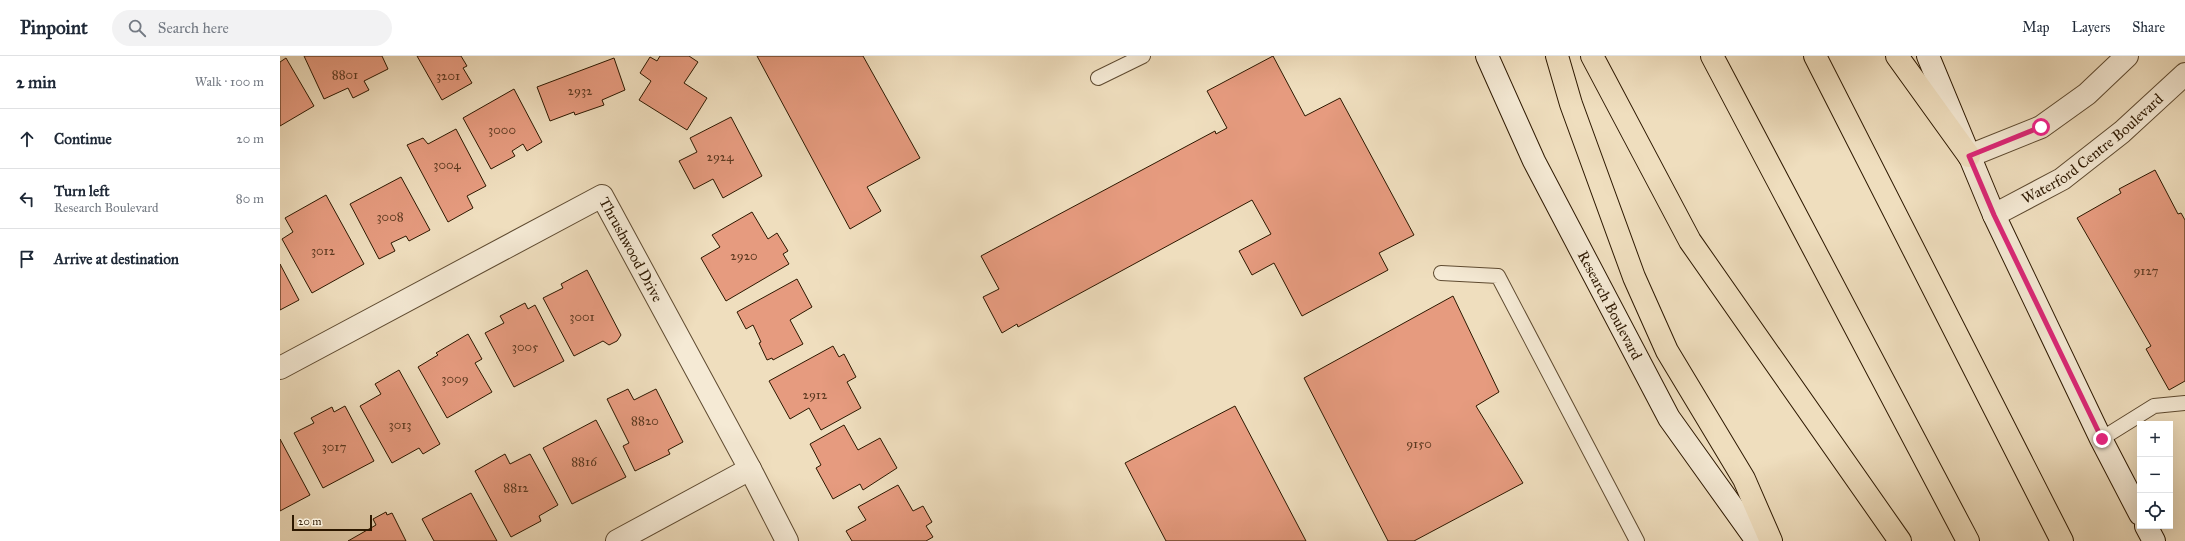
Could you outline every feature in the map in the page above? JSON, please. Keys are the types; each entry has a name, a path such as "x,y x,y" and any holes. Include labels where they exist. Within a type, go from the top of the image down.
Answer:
{"highway":[{"path":"1557,56 1571,104 1640,291 1666,351 1744,479 1771,541"},
{"path":"1592,56 1690,241 1900,541"},
{"path":"1712,56 1968,541"},
{"path":"1814,56 2062,541"},
{"path":"1821,56 1835,95"},
{"path":"1897,56 1969,156"}],"street":[{"name":"Research Boulevard","path":"1487,56 1534,161 1669,418 1756,541"},
{"path":"1928,56 1994,215 2137,508"},
{"path":"1969,156 2041,127 2087,94 2127,56"},
{"name":"Waterford Centre Boulevard","path":"1994,215 2062,179 2122,132 2185,74"},
{"name":"Thrushwood Drive","path":"280,368 602,196 750,469 787,541"},
{"path":"617,541 750,469"},
{"path":"2148,529 2154,541"}],"lane":[{"path":"1098,78 1143,56"},
{"path":"1441,273 1498,276 1637,541"},
{"path":"2102,439 2154,406 2185,404"}],"building":[{"path":"304,56 382,56 388,69 364,81 369,90 353,98 348,88 324,99"},
{"path":"417,56 461,56 467,66 463,68 472,83 442,100"},
{"path":"660,56 689,56 698,62 684,83 707,98 687,130 639,100 651,81 640,73 650,57 657,61"},
{"path":"757,56 863,56 920,158 867,187 881,211 850,229"},
{"path":"1273,56 1305,116 1340,98 1414,235 1379,253 1388,270 1302,316 1274,263 1252,275 1239,251 1271,234 1252,200 1018,327 1017,324 1002,333 983,297 999,289 981,256 1215,131 1216,134 1227,128 1207,91"},
{"path":"286,58 314,106 280,126 280,62"},
{"path":"614,58 625,90 602,100 604,105 575,115 574,112 550,121 537,87"},
{"path":"514,89 542,142 527,151 523,144 512,151 515,156 491,169 463,118"},
{"path":"731,117 762,176 723,198 713,179 694,189 679,161 697,152 690,138"},
{"path":"456,129 486,186 467,196 473,208 448,222 407,145 423,138 428,144"},
{"path":"2155,170 2178,214 2181,213 2185,220 2185,381 2169,390 2146,349 2151,346 2077,218 2121,193 2119,189"},
{"path":"401,177 430,230 409,241 406,236 391,243 395,251 379,259 350,204"},
{"path":"326,195 364,264 312,293 282,239 293,232 285,218"},
{"path":"752,212 768,239 777,233 788,251 783,254 789,264 726,301 701,258 720,247 712,235"},
{"path":"280,264 299,300 280,310"},
{"path":"587,270 621,335 617,341 609,345 603,341 574,356 543,298 563,288 561,284"},
{"path":"797,279 812,307 790,320 803,344 773,360 772,358 767,360 753,325 746,329 737,312"},
{"path":"1453,296 1499,392 1476,406 1523,483 1414,541 1388,541 1304,378"},
{"path":"525,303 528,309 535,305 564,361 514,387 485,333 504,323 500,316"},
{"path":"468,334 482,359 475,363 492,392 447,418 418,367 438,355 436,353"},
{"path":"833,346 839,357 844,354 856,377 847,382 861,408 821,430 809,408 790,419 769,381"},
{"path":"399,370 440,444 423,454 419,448 392,463 360,406 381,394 375,384"},
{"path":"628,389 634,400 656,389 683,442 668,450 670,454 635,471 623,446 629,443 607,399"},
{"path":"345,406 374,461 323,488 294,433 314,423 311,418 332,407 334,412"},
{"path":"1235,406 1306,541 1166,541 1125,463"},
{"path":"596,420 626,477 572,504 543,448"},
{"path":"844,425 858,450 880,438 897,468 863,490 860,484 833,499 816,468 821,465 810,444"},
{"path":"280,439 310,495 280,511"},
{"path":"505,454 510,464 530,454 558,505 539,516 541,521 511,537 475,471"},
{"path":"898,485 913,511 923,506 932,522 926,526 933,537 926,541 852,541 846,531 866,520 858,507"},
{"path":"471,493 497,541 434,541 422,519"},
{"path":"386,512 387,515 392,513 406,541 348,541 376,525 373,519"}],"route":[{"path":"2041,127 1969,156 1994,215 2102,439"}]}
